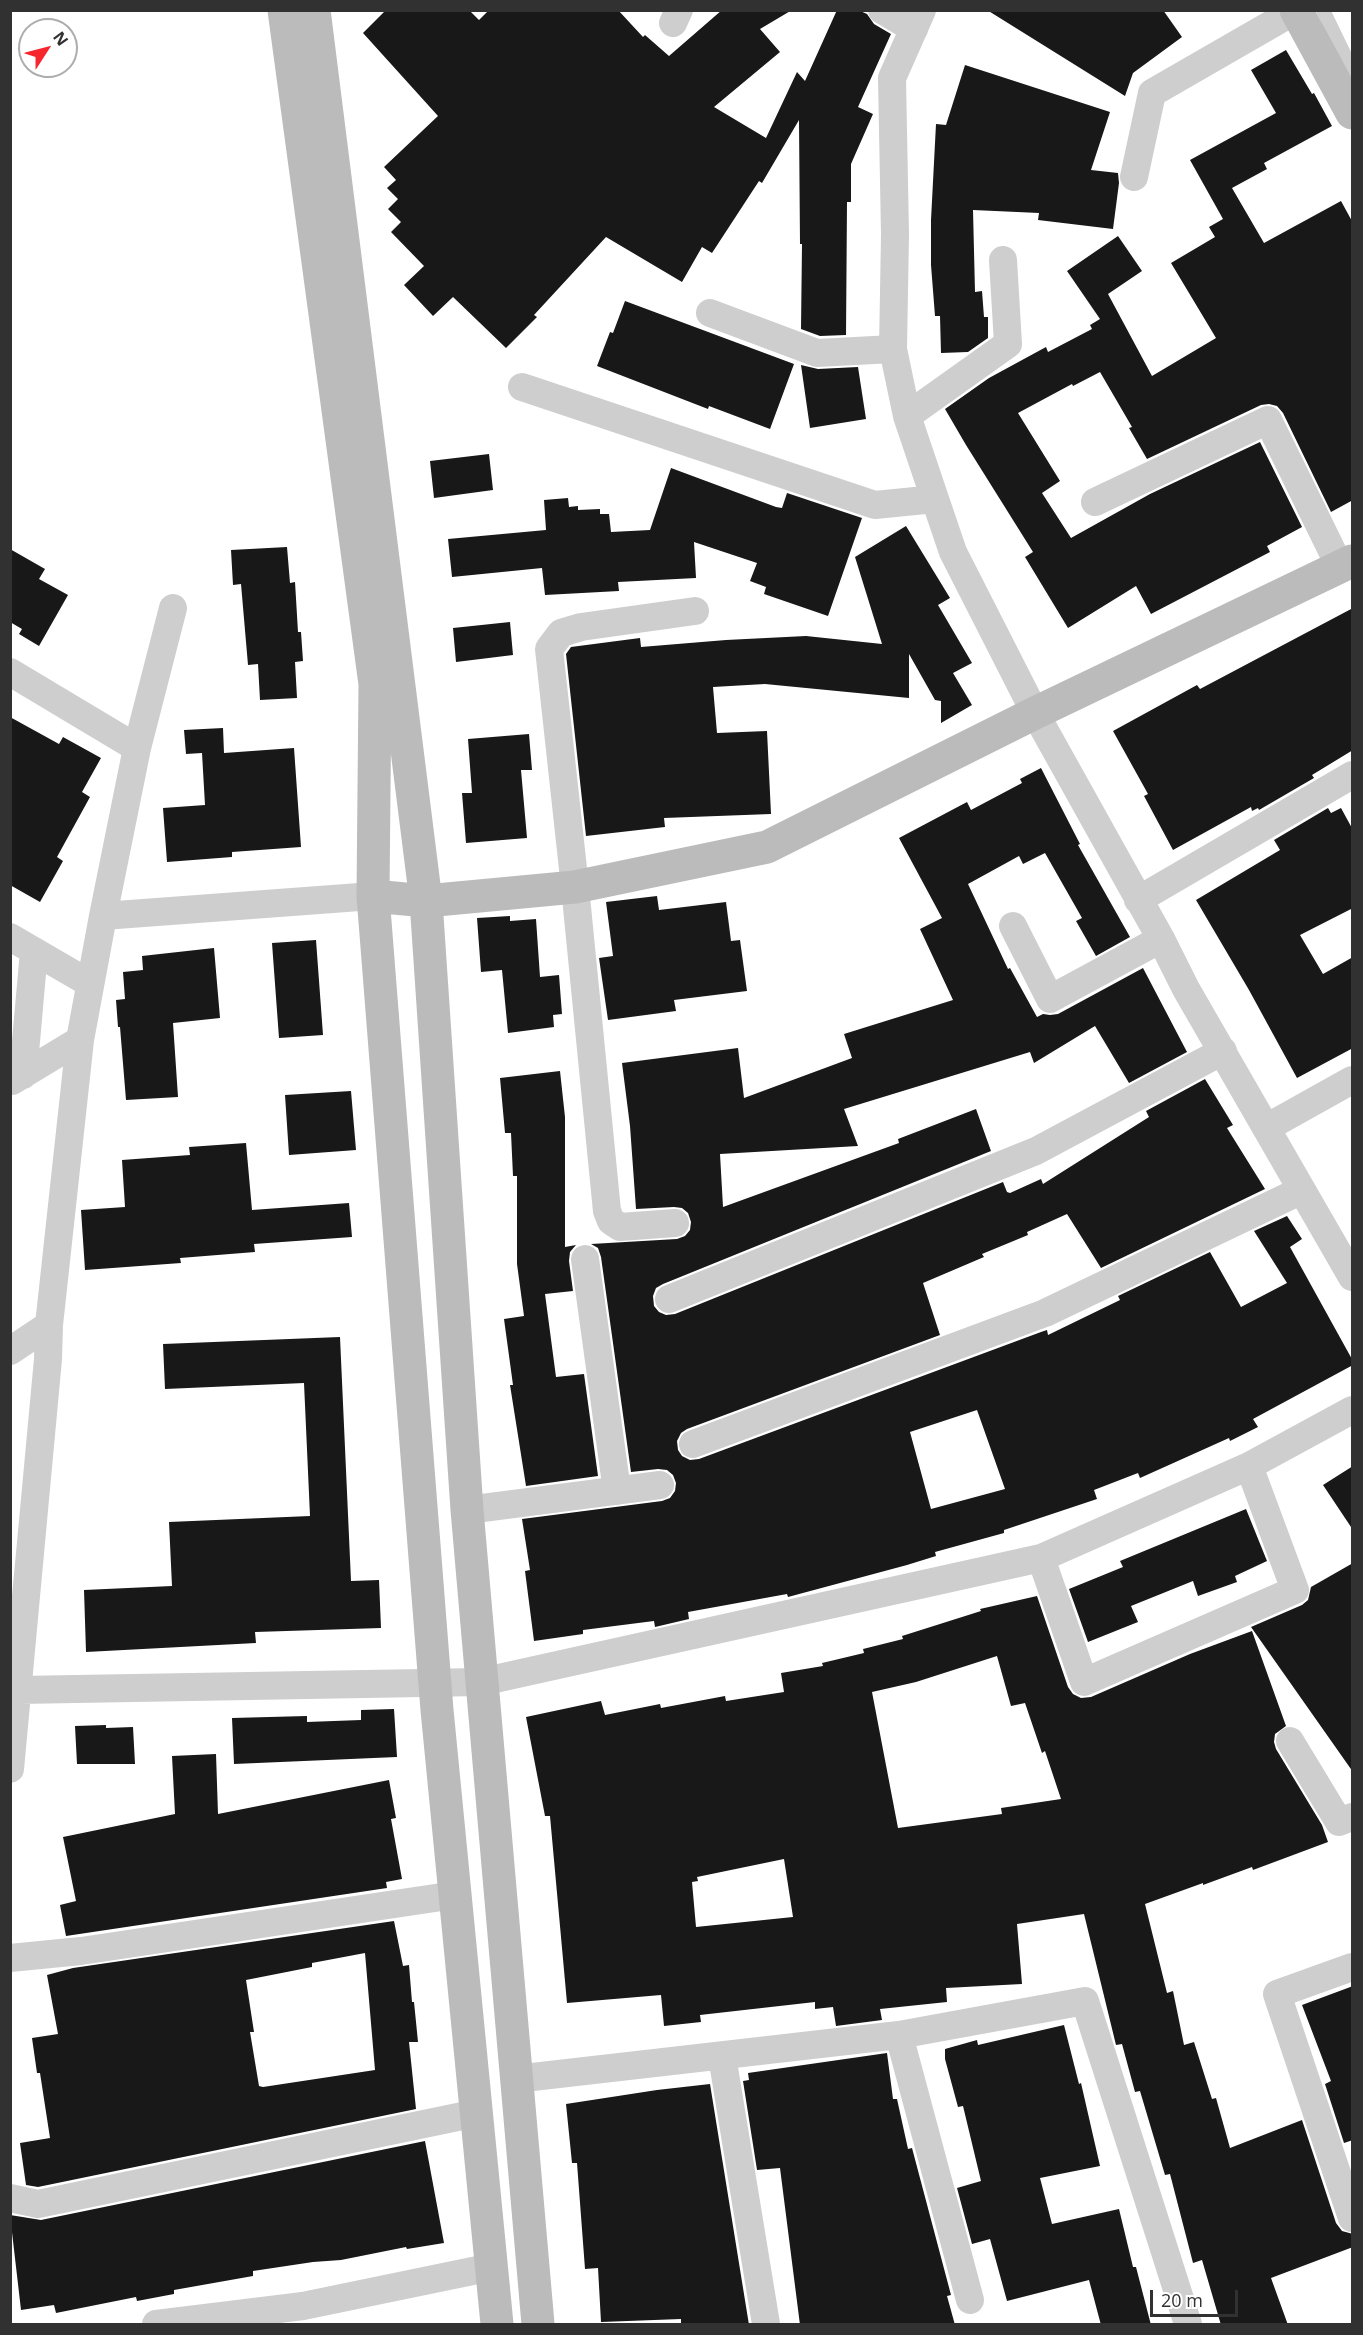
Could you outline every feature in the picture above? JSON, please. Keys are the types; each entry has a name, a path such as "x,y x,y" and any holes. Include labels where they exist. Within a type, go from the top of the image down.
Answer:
{"street":[{"path":"284,10 375,684 373,896 435,1683 497,2325"},
{"path":"314,10 426,900 467,1510 538,2325"},
{"path":"882,10 918,20 891,78 895,234 893,349 908,416 953,552 1035,713 1161,939 1186,989 1353,1277"},
{"path":"1134,177 1152,93 1296,10 1353,113"},
{"path":"908,416 1008,344 1003,260"},
{"path":"710,313 818,353 893,349"},
{"path":"522,387 875,505 935,499"},
{"path":"103,915 373,896 426,900 575,887 767,847 1035,713 1346,564 1268,420 1095,502"},
{"path":"10,1769 14,1693 48,1359 49,1325 80,1040 89,983 137,748 173,608"},
{"path":"675,1223 620,1227 611,1221 607,1211 549,649 561,633 581,627 695,611"},
{"path":"10,672 137,748"},
{"path":"1138,900 1353,775"},
{"path":"1013,926 1050,999 1161,939"},
{"path":"17,1079 22,944 89,983"},
{"path":"17,1079 80,1040"},
{"path":"669,1299 1036,1151 1223,1051"},
{"path":"1266,1128 1353,1080"},
{"path":"693,1444 1045,1313 1302,1190"},
{"path":"585,1259 617,1491"},
{"path":"10,1351 49,1325"},
{"path":"14,1693 481,1682 1041,1558 1249,1466 1353,1410"},
{"path":"1041,1558 1084,1682 1295,1590 1249,1466"},
{"path":"467,1510 660,1485"},
{"path":"1290,1741 1339,1822 1353,1817"},
{"path":"10,1958 81,1951 455,1895"},
{"path":"1353,1967 1277,1994 1346,2178 1353,2218"},
{"path":"515,2079 899,2035 1085,2001 1188,2325"},
{"path":"899,2035 970,2300"},
{"path":"723,2056 766,2325"},
{"path":"10,2198 38,2204 477,2113"},
{"path":"156,2325 303,2306 492,2267"}],"lane":[{"path":"1323,10 1353,70"}],"building":[{"path":"386,10 469,10 479,20 489,10 618,10 643,37 645,35 669,56 722,10 792,10 760,29 780,52 714,107 766,138 797,72 805,81 837,10 858,10 867,14 874,24 891,34 858,107 873,114 851,164 851,202 847,202 846,335 820,336 801,329 802,244 800,244 799,120 762,183 759,181 712,253 702,247 682,282 606,237 534,315 537,317 506,348 453,297 433,316 404,285 424,266 391,232 401,222 388,209 398,199 387,188 396,180 384,167 438,116 363,33"},
{"path":"987,10 1163,10 1182,37 1133,73 1125,96"},
{"path":"1286,50 1332,126 1264,163 1267,169 1232,188 1264,243 1341,201 1353,223 1353,500 1331,512 1283,413 1277,406 1261,405 1147,459 1129,428 1132,427 1100,372 1073,386 1072,384 1018,413 1060,481 1042,493 1071,538 1150,494 1260,442 1302,527 1267,546 1270,552 1151,614 1136,586 1068,628 1025,557 1033,552 945,409 989,378 1046,347 1048,352 1092,329 1090,325 1100,319 1067,271 1118,236 1142,271 1108,294 1152,376 1216,338 1171,263 1215,237 1209,227 1223,219 1190,160 1276,113 1251,70"},
{"path":"965,65 1110,112 1091,170 1118,173 1119,183 1113,229 1038,220 1039,213 973,210 975,292 982,291 984,317 988,317 988,338 968,352 941,353 940,316 935,316 931,265 936,124 946,125"},
{"path":"625,301 794,364 770,429 709,406 708,409 597,366"},
{"path":"801,365 818,369 858,367 866,419 810,428"},
{"path":"489,454 493,490 434,498 430,461"},
{"path":"671,468 776,507 782,508 787,493 862,518 828,616 764,594 766,587 750,581 757,563 694,542 696,578 618,582 619,591 545,595 542,568 452,577 448,539 546,530 544,500 568,498 569,507 578,506 578,510 600,509 600,514 609,514 611,532 650,530"},
{"path":"906,526 950,598 938,605 972,663 953,673 972,705 941,723 941,701 935,700 909,654 909,698 765,684 713,687 717,733 767,731 771,814 664,818 665,827 586,836 566,654 571,647 640,638 641,647 806,636 882,644 855,557"},
{"path":"287,547 290,583 295,582 298,632 301,632 303,661 295,662 297,698 260,700 258,664 248,665 241,584 233,585 231,550"},
{"path":"10,549 45,569 39,579 68,595 39,646 19,634 22,629 10,622"},
{"path":"1353,608 1353,750 1312,775 1314,778 1259,810 1258,808 1252,811 1251,807 1173,850 1144,796 1148,794 1113,731 1197,685 1200,689"},
{"path":"510,622 513,655 456,662 453,628"},
{"path":"10,717 59,744 63,737 101,758 82,792 90,797 57,857 63,861 40,902 10,885"},
{"path":"223,728 224,753 294,748 301,847 232,852 232,857 167,862 163,808 205,805 202,753 186,754 184,730"},
{"path":"529,734 532,770 521,770 527,838 466,843 462,793 472,793 468,739"},
{"path":"1041,768 1080,844 1078,845 1130,937 1096,956 1076,921 1082,918 1045,853 1023,864 1019,856 968,884 1008,969 1010,968 1037,1017 1043,1014 1058,1014 1143,968 1187,1052 1129,1083 1095,1026 1034,1063 1030,1052 844,1109 858,1146 720,1154 723,1207 899,1143 898,1139 976,1109 991,1151 663,1284 656,1288 653,1296 654,1306 666,1315 675,1314 1003,1182 1007,1192 1010,1193 1041,1179 1043,1184 1149,1117 1146,1111 1205,1079 1233,1125 1227,1128 1265,1189 1101,1268 1067,1214 1027,1232 1028,1235 982,1254 984,1257 923,1283 940,1335 687,1429 681,1433 677,1441 678,1450 682,1456 690,1460 699,1459 1041,1332 1047,1330 1048,1335 1120,1300 1118,1296 1210,1252 1241,1307 1287,1283 1254,1231 1287,1216 1302,1239 1290,1247 1353,1361 1353,1365 1253,1419 1258,1427 1230,1441 1229,1438 1140,1478 1138,1473 1094,1490 1097,1499 1004,1530 1004,1533 935,1552 936,1556 788,1597 787,1594 688,1612 689,1619 655,1627 654,1621 583,1630 583,1634 534,1641 525,1571 530,1570 522,1519 662,1501 670,1498 675,1491 676,1483 673,1475 667,1470 631,1472 601,1257 598,1248 591,1244 677,1239 685,1236 690,1230 691,1222 688,1213 682,1208 636,1209 630,1126 622,1063 738,1048 744,1098 852,1058 844,1034 953,1000 920,929 942,918 899,838 967,802 971,810 1022,783 1020,779","holes":["977,1410 1005,1489 931,1509 910,1432"]},
{"path":"1328,808 1331,813 1341,808 1353,830 1353,908 1300,935 1323,974 1353,957 1353,1048 1297,1078 1196,900 1280,850 1274,840"},
{"path":"657,896 659,910 726,902 731,941 740,940 747,991 674,1000 676,1011 608,1020 599,958 613,956 606,902"},
{"path":"510,916 510,921 536,919 540,977 559,975 562,1014 553,1015 554,1027 508,1033 502,970 481,972 477,918"},
{"path":"316,940 323,1035 279,1038 272,943"},
{"path":"214,948 220,1018 173,1023 178,1097 126,1100 116,1000 125,999 123,972 143,970 142,956"},
{"path":"560,1071 565,1117 565,1247 576,1245 570,1252 569,1261 573,1291 545,1294 556,1377 584,1374 598,1476 526,1486 510,1385 513,1385 504,1319 524,1316 517,1264 517,1176 513,1176 511,1133 505,1133 500,1078"},
{"path":"351,1091 356,1150 289,1155 285,1095"},
{"path":"246,1143 252,1210 349,1203 352,1237 254,1244 255,1252 180,1258 181,1263 85,1270 81,1210 125,1207 122,1160 190,1155 189,1147"},
{"path":"340,1337 351,1581 379,1580 381,1628 255,1632 256,1643 86,1652 84,1590 172,1586 169,1522 310,1516 304,1383 165,1389 163,1344"},
{"path":"1353,1466 1353,1530 1323,1485"},
{"path":"1246,1509 1267,1561 1235,1576 1237,1582 1198,1596 1193,1581 1131,1606 1138,1622 1088,1642 1069,1589 1123,1567 1120,1561"},
{"path":"1353,1563 1353,1772 1251,1627 1302,1605 1308,1600 1311,1587"},
{"path":"1037,1596 1068,1687 1073,1694 1081,1698 1091,1697 1190,1654 1252,1631 1286,1726 1275,1734 1276,1749 1322,1825 1328,1842 1253,1870 1252,1867 1145,1904 1167,1993 1173,1991 1184,2045 1194,2042 1212,2099 1216,2098 1230,2148 1302,2120 1336,2223 1342,2231 1353,2234 1353,2247 1271,2278 1288,2325 1221,2325 1202,2260 1193,2263 1170,2174 1165,2175 1140,2091 1135,2092 1122,2044 1116,2045 1084,1914 1017,1924 1022,1984 946,1988 947,2002 880,2009 882,2020 836,2026 833,2007 815,2009 815,2002 700,2015 701,2022 664,2026 661,1995 567,2003 550,1816 545,1816 526,1717 601,1701 605,1715 660,1704 661,1708 725,1696 726,1701 784,1692 781,1673 823,1666 822,1663 864,1653 863,1649 903,1639 902,1636 981,1611 980,1609","holes":["997,1656 1011,1706 1025,1703 1042,1753 1045,1751 1061,1799 1001,1808 1002,1814 898,1828 872,1692 916,1682","784,1859 793,1917 696,1927 692,1882 698,1881 697,1877"]},
{"path":"394,1709 397,1757 234,1764 232,1718 307,1716 307,1722 361,1720 361,1710"},
{"path":"106,1725 106,1728 133,1727 135,1764 77,1764 75,1726"},
{"path":"216,1754 218,1814 389,1780 396,1818 391,1819 402,1879 386,1882 387,1888 66,1936 60,1905 76,1901 63,1837 175,1814 172,1756"},
{"path":"394,1921 403,1966 409,1965 412,2002 414,2002 418,2042 409,2042 416,2109 38,2187 26,2185 20,2143 50,2138 32,2038 58,2034 47,1975 73,1968","holes":["365,1953 375,2070 259,2086 250,2032 254,2032 246,1980 312,1967 312,1963"]},
{"path":"1353,1986 1353,2140 1344,2143 1325,2084 1331,2081 1302,2005"},
{"path":"1064,2025 1079,2084 1081,2083 1100,2166 1040,2178 1052,2224 1119,2209 1133,2267 1136,2267 1151,2325 1101,2325 1089,2280 1007,2301 990,2239 972,2244 957,2188 981,2181 963,2106 958,2107 945,2059 945,2049 977,2040 978,2045"},
{"path":"887,2053 893,2099 897,2099 908,2149 912,2148 951,2295 947,2296 955,2325 800,2325 780,2168 757,2170 743,2081 749,2080 748,2073"},
{"path":"710,2084 749,2325 681,2325 681,2319 601,2322 598,2268 585,2269 577,2163 572,2163 566,2104"},
{"path":"425,2141 444,2243 407,2249 406,2247 341,2260 253,2271 253,2276 174,2290 174,2294 137,2301 136,2297 56,2313 54,2305 21,2310 10,2215 41,2220"}]}
